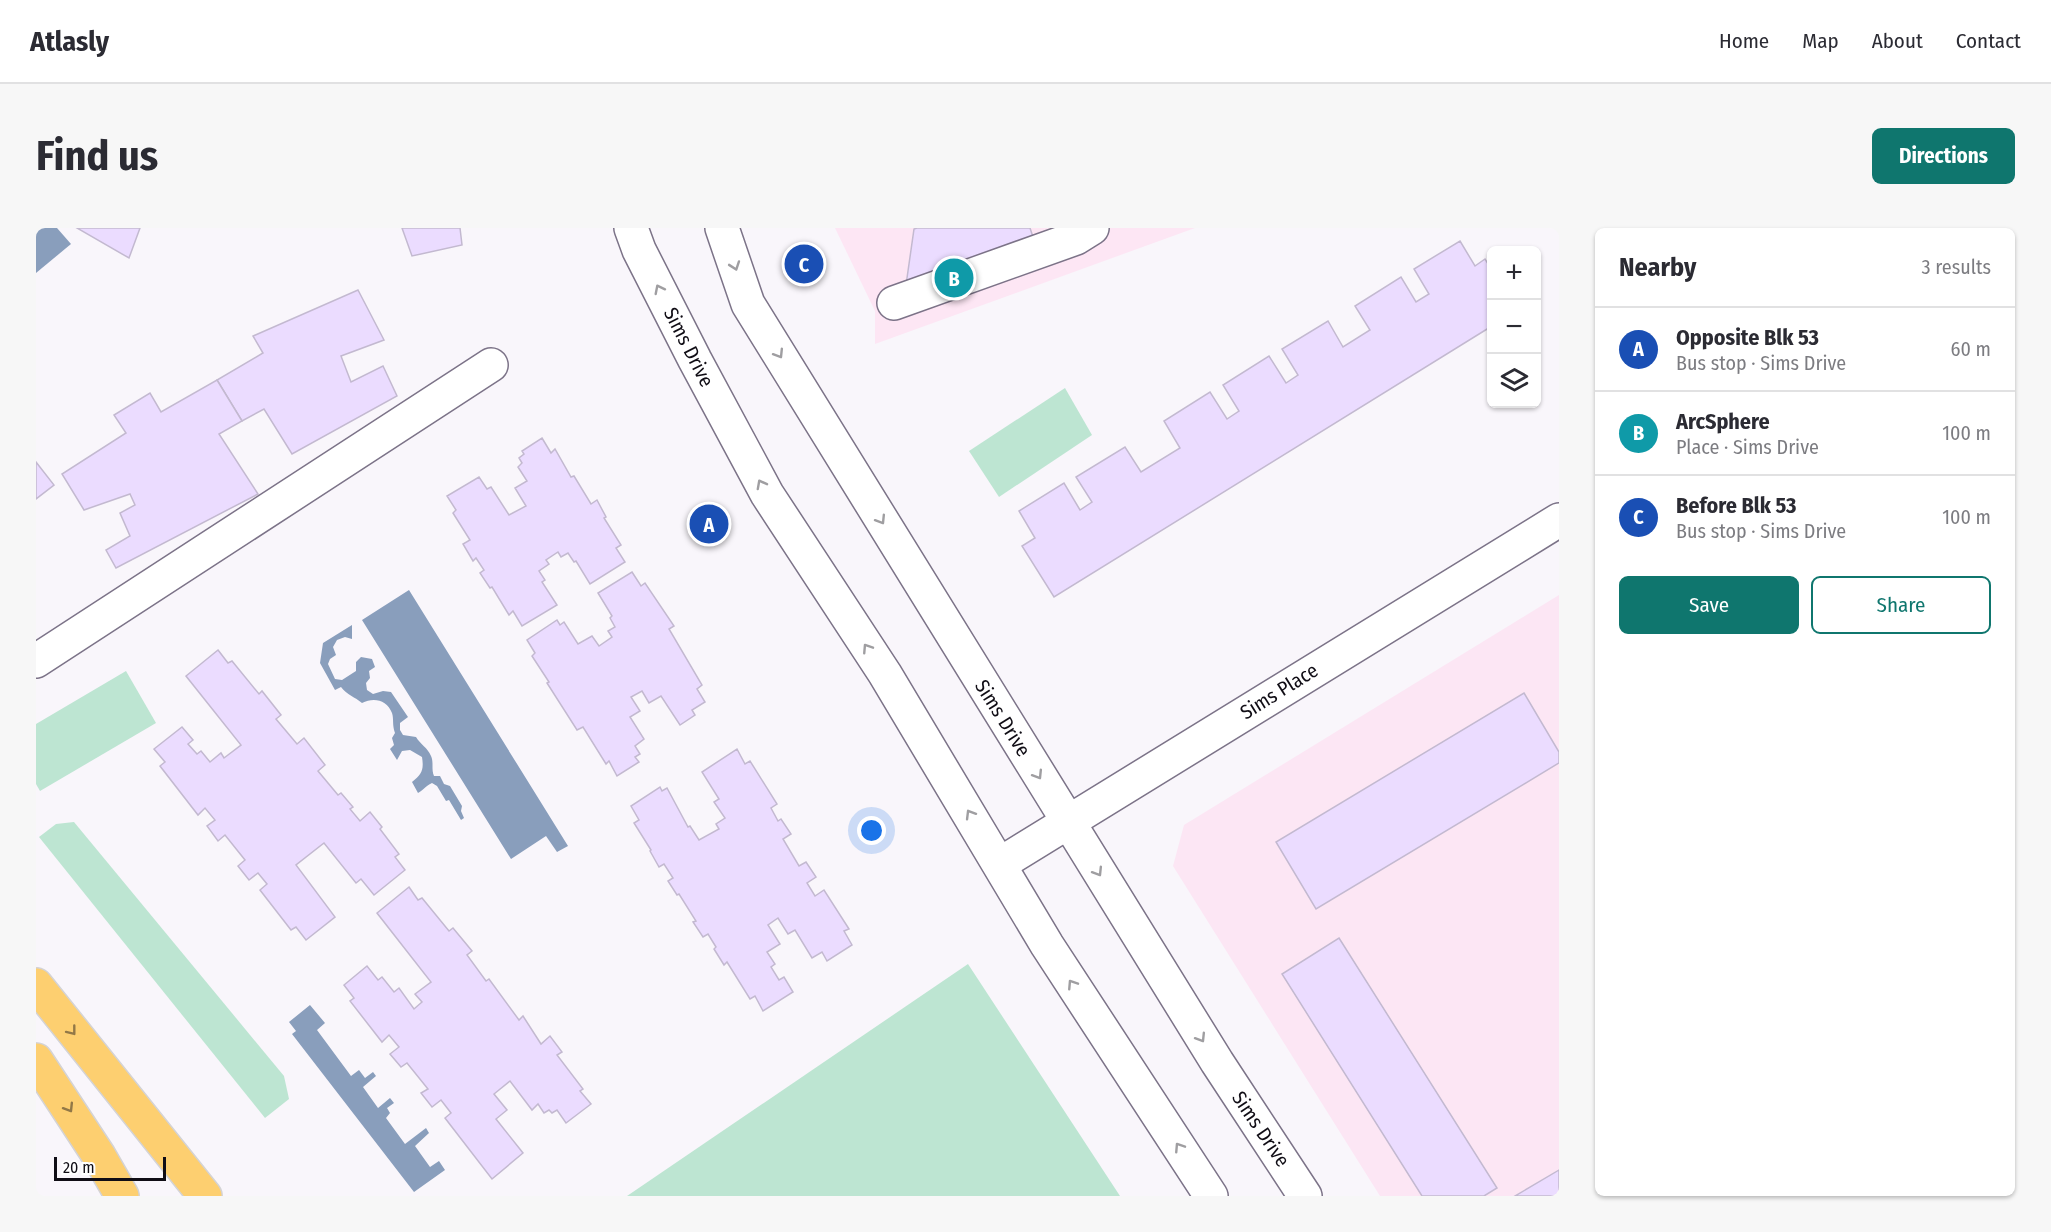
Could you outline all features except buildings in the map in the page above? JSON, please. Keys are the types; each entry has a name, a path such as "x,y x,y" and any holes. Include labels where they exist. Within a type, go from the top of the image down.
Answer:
{"highway":[{"path":"36,985 205,1196"},
{"path":"36,1060 99,1156 122,1196"}],"street":[{"name":"Sims Drive","path":"722,228 748,304 1067,823 1217,1062 1305,1196"},
{"path":"894,303 1076,238 1092,228"},
{"name":"Sims Drive","path":"643,235 767,494 885,674 1047,945 1211,1196"},
{"path":"36,660 491,365"},
{"name":"Sims Place","path":"1000,864 1559,520"}],"shaded area":[{"path":"835,228 1195,228 875,344 875,311"},
{"path":"1559,595 1559,1196 1380,1196 1173,866 1184,825"}],"green space":[{"path":"1065,388 1092,435 999,497 969,451"},
{"path":"126,671 156,723 40,791 36,784 36,724"},
{"path":"74,822 284,1076 289,1099 265,1118 39,837 56,824"},
{"path":"968,964 1120,1196 627,1196"}],"water":[{"path":"36,228 57,228 71,244 36,273"},
{"path":"409,590 568,846 557,852 546,836 511,859 362,620"},
{"path":"352,625 352,639 345,637 337,640 333,647 336,655 330,659 328,664 335,679 342,680 356,671 356,662 361,657 372,659 375,667 369,671 367,690 373,694 383,691 391,692 408,717 400,723 400,730 403,735 416,737 428,751 432,758 434,776 440,776 444,784 450,786 462,806 461,811 464,818 461,820 437,786 432,783 418,793 412,782 422,771 422,757 410,750 402,751 397,760 390,749 394,745 392,738 395,733 392,713 387,705 375,700 362,703 341,687 335,690 320,663 323,643"},
{"path":"310,1005 325,1023 317,1030 351,1076 359,1070 365,1078 373,1072 376,1076 363,1087 378,1108 390,1098 394,1103 387,1108 390,1113 386,1118 405,1144 426,1128 429,1133 415,1146 430,1167 439,1161 445,1170 414,1192 292,1034 296,1031 289,1022"}],"place":[{"name":"Before Blk 53","path":"804,264"},
{"name":"ArcSphere","path":"954,278"},
{"name":"Opposite Blk 53","path":"709,524"}]}
